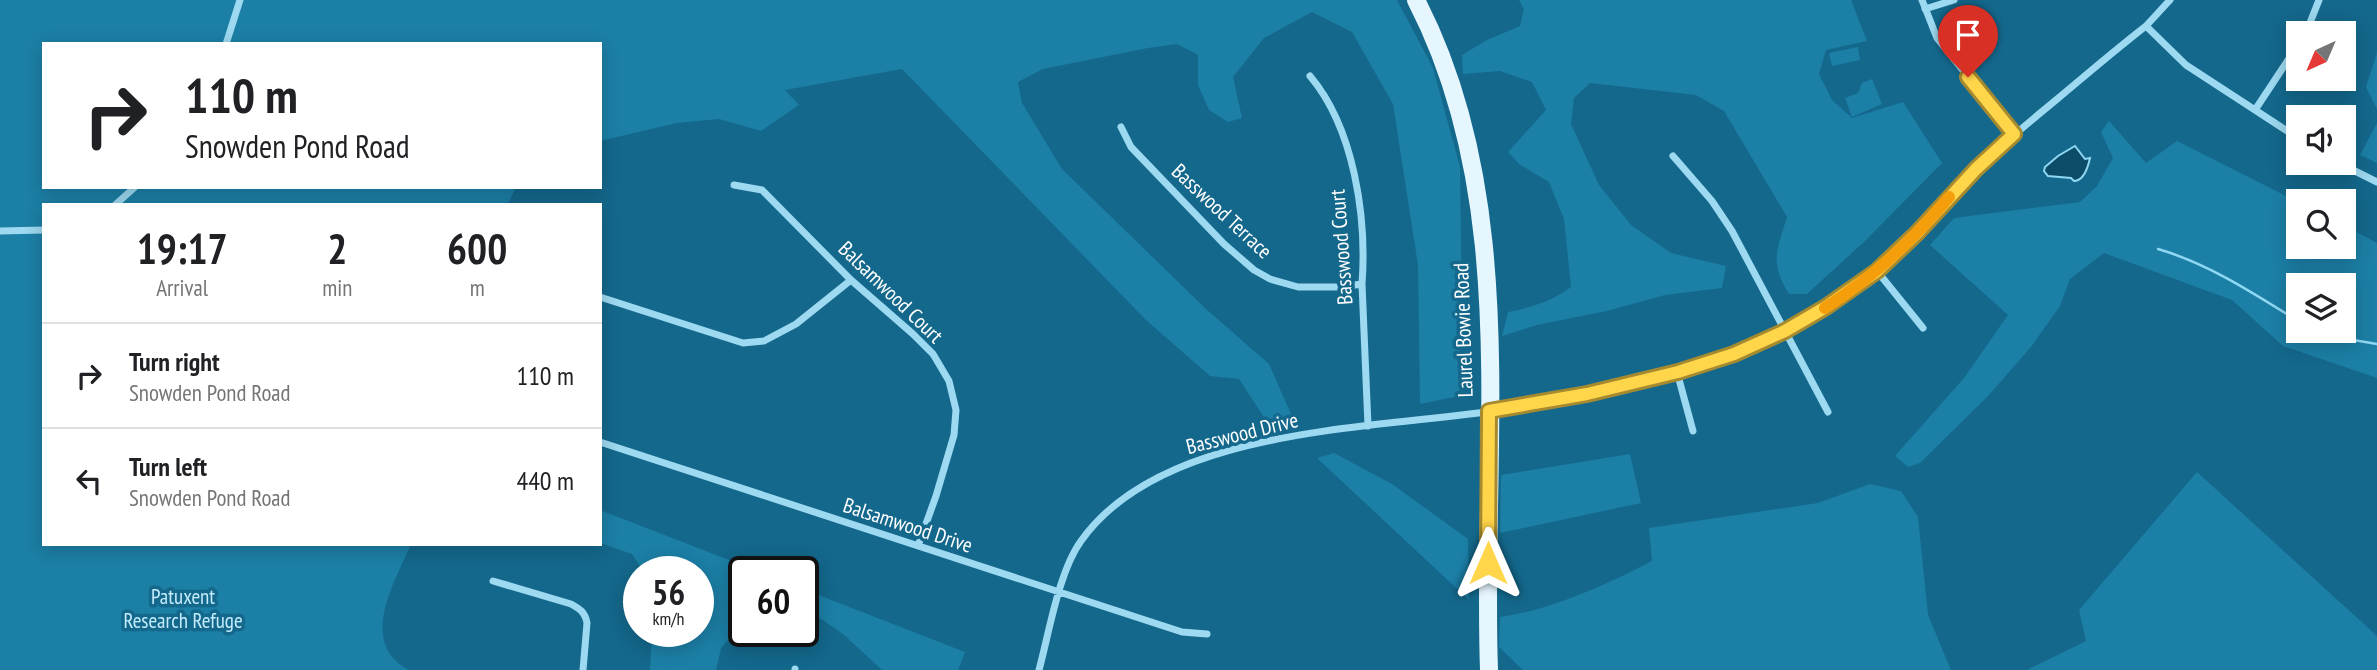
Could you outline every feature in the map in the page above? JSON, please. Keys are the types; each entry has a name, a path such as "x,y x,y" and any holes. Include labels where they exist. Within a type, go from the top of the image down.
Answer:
{"main road":[{"name":"Laurel Bowie Road","path":"1416,0 1447,67 1473,159 1488,288 1489,670"}],"street":[{"path":"227,42 240,0"},
{"path":"1922,0 1937,38 2014,134"},
{"path":"1925,9 1954,0"},
{"name":"Basswood Drive","path":"1039,670 1072,554 1095,523 1126,495 1151,480 1172,469 1225,452 1297,436 1489,411 1587,394 1678,372 1734,354 1785,331 1826,307 1877,271 1917,233 1976,169 2014,134 2146,26 2170,0"},
{"path":"2311,21 2319,0"},
{"path":"2146,26 2186,65 2286,130"},
{"path":"2255,110 2286,63"},
{"name":"Basswood Court","path":"1310,76 1327,97 1347,145 1360,207 1368,426"},
{"name":"Basswood Terrace","path":"1121,127 1131,147 1224,244 1254,270 1270,279 1298,286 1340,287 1362,284"},
{"path":"1673,156 1722,215 1828,412"},
{"path":"2356,172 2377,182"},
{"name":"Balsamwood Court","path":"734,184 762,190 851,280 914,334 933,354 944,372 954,394 954,435 918,546"},
{"path":"117,203 133,189"},
{"path":"0,231 42,230"},
{"path":"1877,271 1923,328"},
{"path":"602,298 743,343 764,341 796,324 851,280"},
{"path":"1678,372 1693,431"},
{"name":"Balsamwood Drive","path":"602,443 1182,632 1207,634"},
{"path":"493,581 580,608 587,623 583,670"}],"green space":[{"name":"Patuxent Research Refuge","path":"0,0 1397,0 1433,68 1460,167 1462,313 1459,396 1420,404 1418,265 1393,104 1352,32 1312,12 1264,38 1233,77 1242,118 1228,122 1209,110 1198,85 1198,55 1177,44 1043,69 1018,82 1022,103 1062,169 1205,308 1269,364 1291,414 1300,422 1269,425 1239,379 1210,376 1146,320 902,69 785,90 799,105 761,131 719,119 677,123 602,141 602,42 42,42 42,189 515,189 508,203 42,203 42,546 410,546 384,611 383,628 385,644 394,658 409,670 0,670"},
{"path":"1519,0 1851,0 1867,41 1826,50 1819,74 1832,100 1852,118 1903,102 1942,163 1865,241 1807,294 1789,294 1777,264 1778,247 1787,217 1724,111 1696,95 1590,83 1574,98 1571,124 1599,185 1631,225 1671,253 1726,266 1722,288 1665,295 1607,311 1537,325 1502,336 1508,312 1541,303 1571,287 1564,219 1549,182 1519,164 1508,152 1546,110 1532,82 1500,71 1463,74 1462,55 1487,40 1520,26 1524,9"},
{"path":"1858,47 1860,60 1832,66 1829,53"},
{"path":"2377,53 2377,109 2366,87"},
{"path":"1872,79 1882,104 1852,117 1845,98 1858,93 1862,83"},
{"path":"2109,121 2146,163 2177,141 2286,196 2286,259 2356,259 2356,232 2377,243 2377,378 2283,346 2232,300 2104,253 2070,279 2060,306 2031,347 1988,396 1920,463 1908,467 1895,456 1964,378 2008,315 1930,245 1954,218 2080,202 2097,186 2113,158 2101,132"},
{"path":"2377,123 2377,163 2360,155"},
{"path":"1334,453 1392,484 1468,539 1469,600 1317,458"},
{"path":"1630,454 1641,503 1500,533 1501,475"},
{"path":"2197,472 2377,636 2377,670 2027,670 2086,641 2079,610"},
{"path":"1870,484 1901,491 1918,517 1928,615 1951,670 1523,670 1499,647 1500,617 1539,609 1578,595 1652,561 1649,528 1818,503"},
{"path":"602,511 728,560 728,640 721,648 716,670 650,670 651,647 714,647 714,556 633,556 602,544"},
{"path":"819,595 965,652 958,670 882,670 843,634 819,618"}],"shaded area":[{"path":"2075,146 2085,159 2090,158 2083,176 2074,181 2071,178 2048,176 2044,171 2045,167"}],"waterway":[{"path":"2158,249 2213,271 2286,314"},
{"path":"2356,340 2377,344"}],"slow traffic":[{"path":"1825,308 1887,261 1949,197"}],"route":[{"path":"1488,563 1489,411 1587,394 1708,363 1785,331 1847,293 1898,252 1954,191 2014,134 1968,77"}]}
